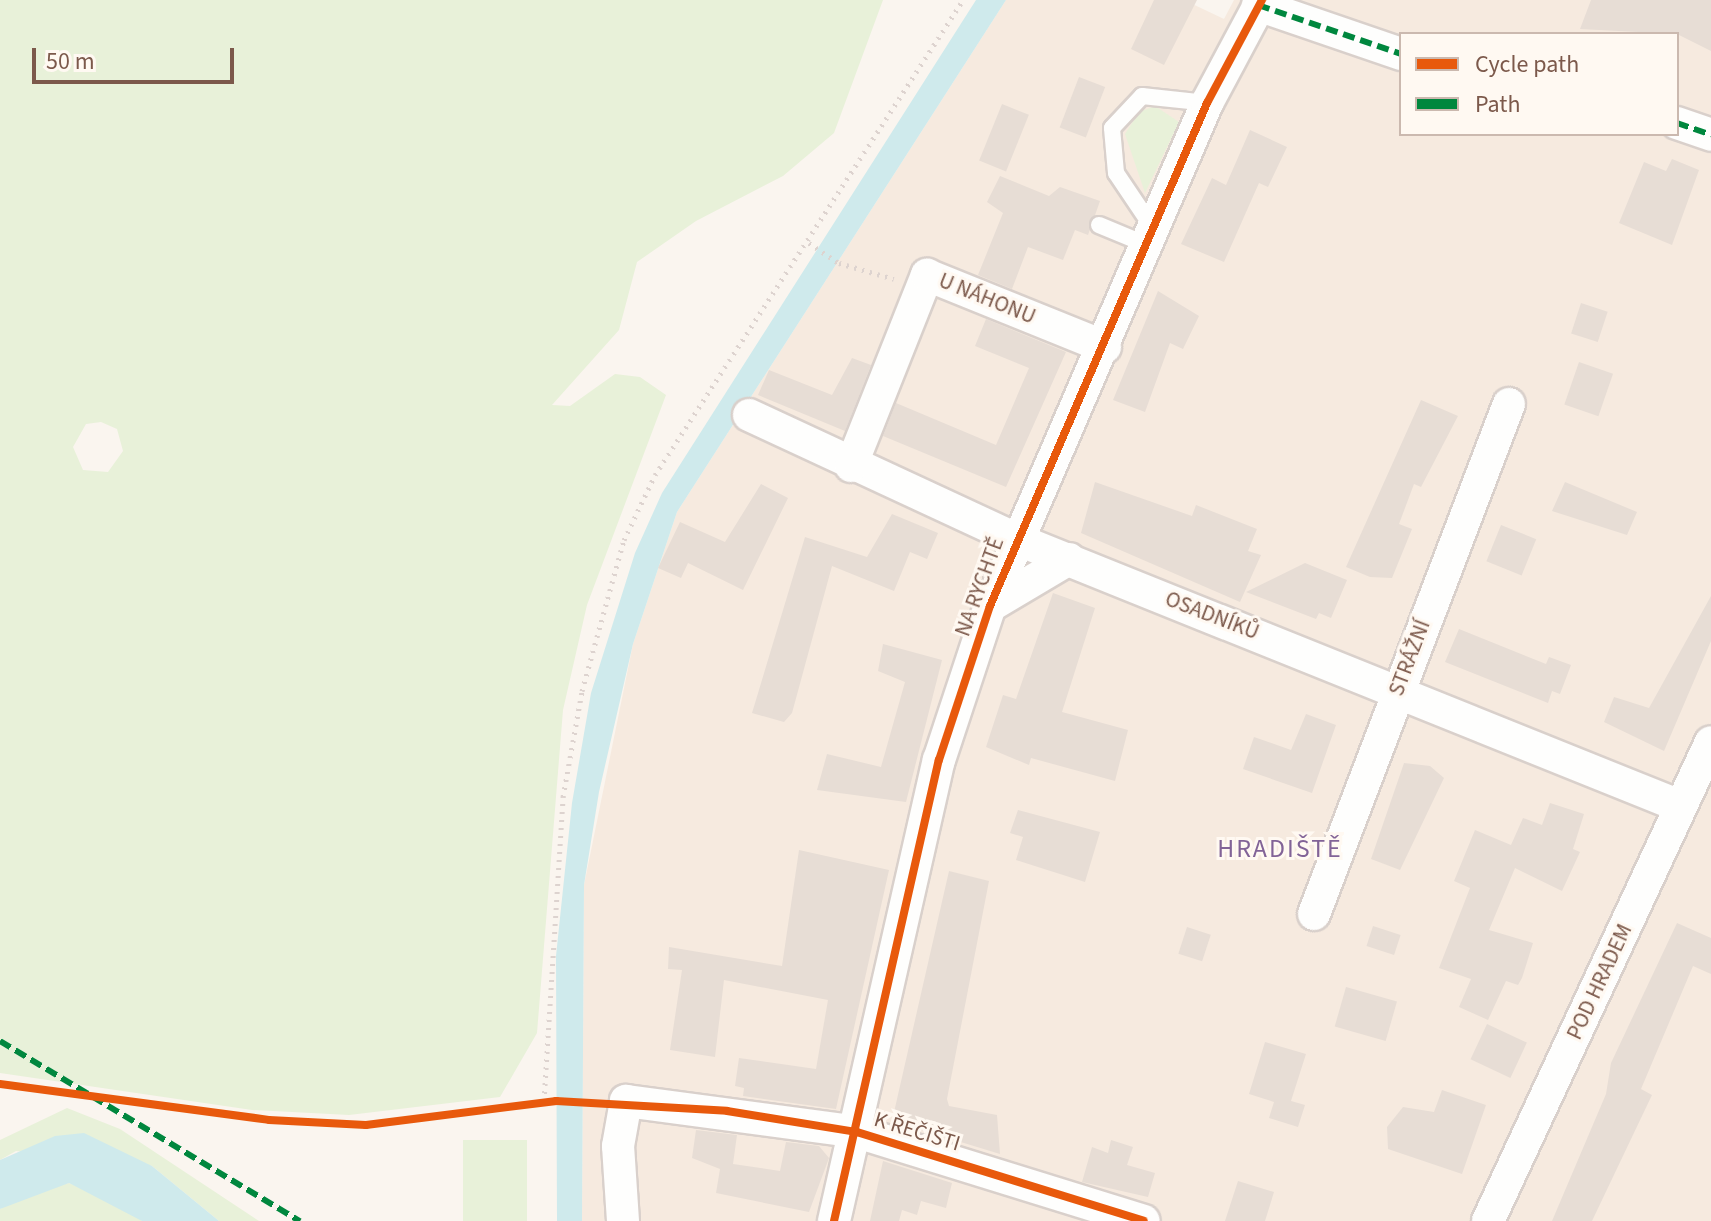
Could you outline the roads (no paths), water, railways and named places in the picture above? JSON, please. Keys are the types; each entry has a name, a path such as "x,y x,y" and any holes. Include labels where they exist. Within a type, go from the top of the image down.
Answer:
{"street":[{"path":"1260,3 1399,53"},
{"name":"NA RYCHTĚ","path":"834,1221 857,1132 939,760 990,606 1016,539 1105,347 1207,103 1260,3"},
{"path":"1679,124 1711,135"},
{"name":"U NÁHONU","path":"851,466 927,275 1105,347"},
{"name":"STRÁŽNÍ","path":"1314,914 1509,404"},
{"name":"OSADNÍKŮ","path":"749,415 851,466 1016,539 1398,688 1680,806"},
{"path":"990,606 1069,559"},
{"name":"POD HRADEM","path":"1488,1221 1711,742"},
{"name":"K ŘEČIŠTI","path":"623,1221 618,1146 626,1101 857,1132 1144,1221"}],"lane":[{"path":"1150,236 1116,173 1112,128 1142,96 1207,103"},
{"path":"1099,225 1150,236"}],"water":[{"path":"976,0 1006,0 677,512 633,644 599,792 584,885 582,1221 557,1221 556,956 572,803 591,693 635,553 662,493"},
{"path":"84,1133 152,1166 219,1221 142,1221 69,1183 0,1209 0,1160 55,1136"}],"district":[{"name":"HRADIŠTĚ","path":"1280,849"}]}
